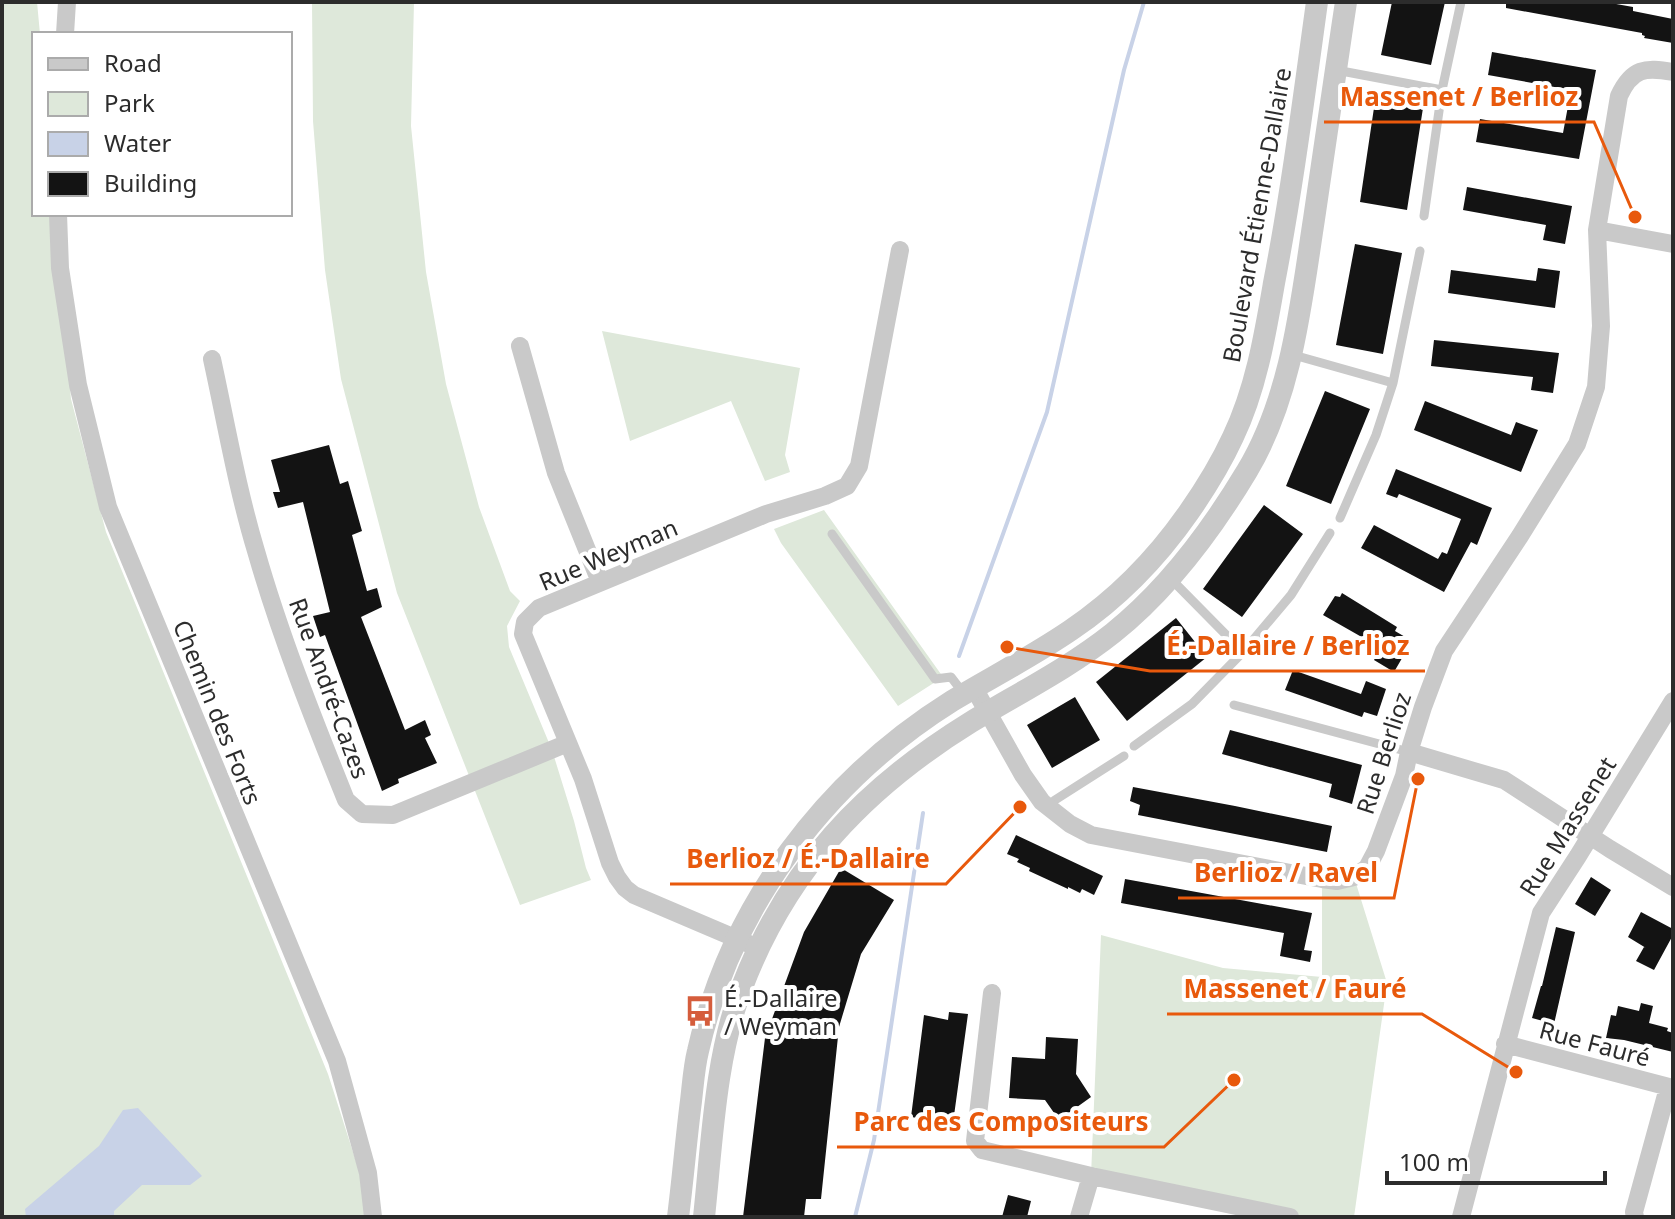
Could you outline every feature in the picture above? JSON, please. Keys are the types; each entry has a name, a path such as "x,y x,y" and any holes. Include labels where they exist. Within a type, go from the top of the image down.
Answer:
{"street":[{"path":"65,32 67,2"},
{"name":"Boulevard Étienne-Dallaire","path":"678,1217 697,1056 714,994 737,939 776,869 830,801 902,736 969,691 1073,629 1132,580 1188,513 1233,437 1250,391 1267,324 1285,225 1317,2"},
{"path":"704,1217 724,1051 734,1010 773,920 823,846 869,797 911,763 987,712 1075,661 1144,606 1200,541 1249,467 1271,423 1304,287 1346,2"},
{"name":"Rue Berlioz","path":"969,691 987,712 1042,802 1070,824 1091,835 1337,881 1354,877 1367,868 1404,776 1423,707 1444,651 1577,444 1596,387 1601,326 1597,230 1619,96 1626,81 1636,72 1653,69 1673,72"},
{"name":"Chemin des Forts","path":"58,216 60,268 78,385 108,507 337,1061 368,1173 373,1217"},
{"path":"1597,230 1673,244"},
{"name":"Rue Weyman","path":"759,948 646,900 625,888 617,877 583,779 523,634 525,622 539,608 600,582 766,514 847,486 859,466 900,250"},
{"path":"520,346 556,473 600,582"},
{"name":"Rue André-Cazes","path":"212,359 255,550 284,639 346,800 362,814 393,815 568,743"},
{"name":"Rue Massenet","path":"1461,1217 1541,913 1673,701"},
{"path":"1409,752 1504,780 1673,887"},
{"path":"992,993 975,1141 982,1150 1290,1217"},
{"name":"Rue Fauré","path":"1505,1044 1671,1088"},
{"path":"1635,1217 1671,1088"},
{"path":"1079,1217 1091,1176"}],"lane":[{"path":"1424,216 1442,90 1461,2"},
{"path":"1336,70 1442,90"},
{"path":"1340,518 1376,435 1393,383 1420,251"},
{"path":"1290,354 1393,383"},
{"path":"1134,746 1192,704 1243,652 1291,595 1330,533"},
{"path":"832,534 935,679 951,677 969,691"},
{"path":"1170,578 1243,652"},
{"path":"1234,705 1409,752"},
{"path":"1048,807 1124,756"}],"green space":[{"path":"2,2 37,2 40,32 32,32 32,216 55,216 71,399 106,532 328,1074 360,1174 368,1217 2,1217"},
{"path":"312,2 414,2 411,126 426,272 446,384 479,507 510,591 520,601 507,626 509,647 552,750 591,880 520,905 397,593 341,379 325,270 313,121"},
{"path":"602,331 800,368 785,455 790,472 765,481 731,401 630,441"},
{"path":"824,510 943,677 898,706 774,529"},
{"path":"1354,877 1387,983 1354,1217 1290,1217 1091,1176 1101,935 1223,968 1322,977 1322,879"}],"water":[{"path":"138,1108 202,1176 190,1185 142,1185 114,1211 114,1217 26,1217 25,1209 99,1146 123,1110"}],"building":[{"path":"1392,2 1445,2 1431,65 1381,55"},
{"path":"1506,2 1605,2 1633,7 1633,11 1673,19 1673,43 1644,38 1642,33 1506,8"},
{"path":"1492,52 1596,70 1579,159 1476,142 1480,119 1563,133 1571,90 1488,75"},
{"path":"1375,101 1423,108 1407,210 1360,202"},
{"path":"1467,187 1572,206 1565,244 1543,240 1546,225 1463,210"},
{"path":"1355,244 1402,253 1383,354 1336,345"},
{"path":"1538,268 1560,271 1555,308 1448,293 1451,270 1536,281"},
{"path":"1434,340 1559,353 1553,393 1531,390 1533,377 1431,366"},
{"path":"1325,391 1370,409 1331,504 1286,486"},
{"path":"1425,401 1511,435 1516,422 1538,430 1521,472 1414,430"},
{"path":"329,445 340,484 348,481 362,531 352,535 367,591 377,588 382,607 361,617 405,730 425,720 431,735 425,738 437,763 398,779 399,783 382,791 325,635 320,637 313,616 330,612 303,502 278,508 273,492 280,492 271,460"},
{"path":"1396,469 1492,508 1477,545 1471,542 1444,592 1361,548 1374,525 1438,559 1442,552 1447,554 1461,519 1399,494 1397,498 1386,494"},
{"path":"1264,505 1303,534 1242,617 1203,589"},
{"path":"1342,593 1397,627 1395,631 1412,641 1394,672 1374,660 1381,648 1323,615 1335,596 1340,597"},
{"path":"1176,618 1207,657 1127,721 1096,682"},
{"path":"1293,670 1361,694 1366,681 1386,689 1377,716 1364,712 1362,717 1285,690"},
{"path":"1075,697 1100,740 1052,768 1027,725"},
{"path":"1230,730 1362,765 1352,804 1329,797 1332,784 1222,754"},
{"path":"1133,787 1332,826 1327,852 1138,815 1140,805 1130,801"},
{"path":"1016,835 1103,876 1094,895 1082,889 1080,893 1068,889 1017,862 1019,859 1007,854"},
{"path":"841,868 894,900 861,954 839,1027 821,1199 806,1199 804,1217 743,1217 765,1038 804,932"},
{"path":"1591,877 1611,890 1595,916 1575,904"},
{"path":"1125,879 1312,913 1304,950 1312,951 1310,962 1280,956 1284,933 1121,903"},
{"path":"1641,912 1673,929 1673,935 1654,970 1636,961 1646,948 1628,937"},
{"path":"1556,927 1575,932 1554,1024 1532,1018"},
{"path":"1641,1003 1653,1006 1649,1023 1668,1028 1667,1031 1673,1033 1673,1052 1606,1038 1611,1015 1616,1016 1618,1006 1639,1011"},
{"path":"949,1012 968,1014 953,1123 911,1117 924,1015 948,1020"},
{"path":"1046,1037 1078,1039 1076,1074 1091,1097 1059,1120 1045,1100 1009,1098 1012,1057 1045,1059"},
{"path":"1008,1195 1031,1201 1027,1217 1002,1217"}],"waterway":[{"path":"959,656 1047,412 1124,70 1144,2"},
{"path":"855,1217 874,1140 923,813"}],"place":[{"name":"Massenet / Berlioz","path":"1635,217"},
{"name":"É.-Dallaire / Berlioz","path":"1007,647"},
{"name":"Berlioz / Ravel","path":"1418,779"},
{"name":"Berlioz / É.-Dallaire","path":"1020,807"},
{"name":"É.-Dallaire / Weyman","path":"700,1011"},
{"name":"Massenet / Fauré","path":"1516,1072"},
{"name":"Parc des Compositeurs","path":"1234,1080"}]}
